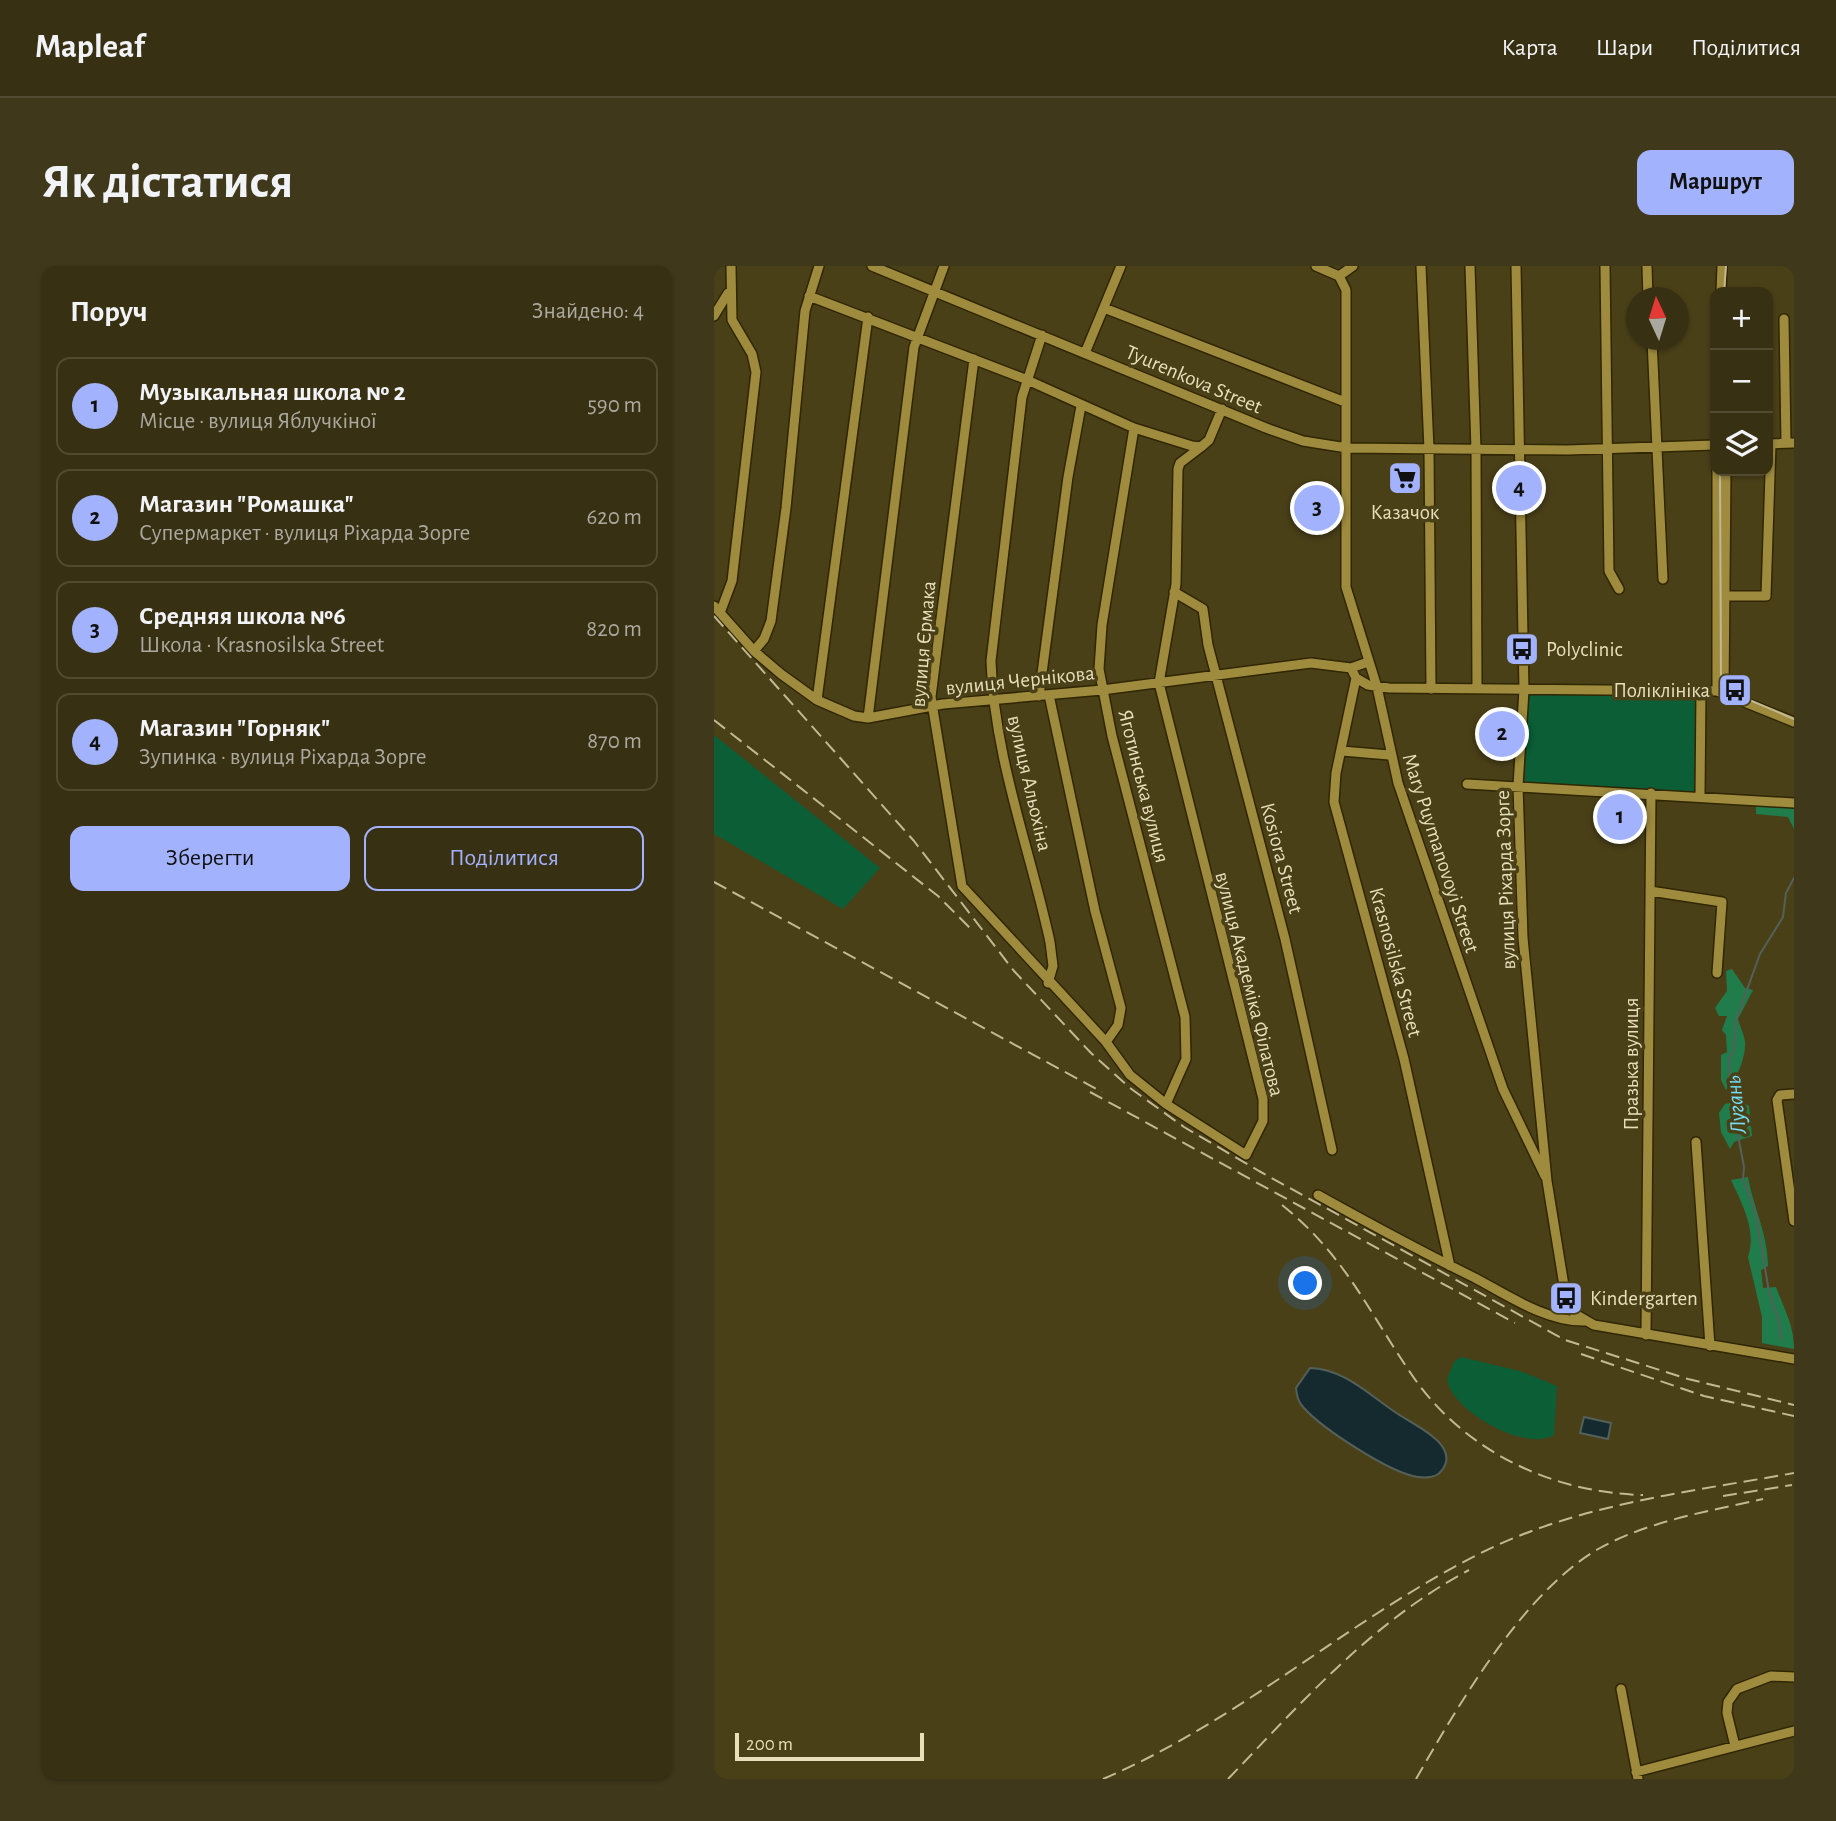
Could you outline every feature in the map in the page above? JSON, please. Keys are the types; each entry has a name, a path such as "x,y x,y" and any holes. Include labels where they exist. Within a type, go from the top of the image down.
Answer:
{"street":[{"path":"717,610 732,581 756,372 752,354 732,320 729,292 731,266"},
{"path":"754,651 764,639 771,621 808,296 819,266"},
{"name":"Tyurenkova Street","path":"872,266 935,288 1289,437 1347,448 1518,450 1710,445"},
{"path":"868,719 917,336 944,266"},
{"path":"1086,353 1121,266"},
{"path":"1315,266 1339,276 1346,290 1346,587 1377,687"},
{"path":"1339,276 1353,266"},
{"path":"1421,266 1429,449 1432,688"},
{"path":"1470,266 1476,450 1477,689"},
{"path":"1605,266 1609,571 1619,589"},
{"path":"1647,266 1648,287"},
{"path":"1721,287 1722,266"},
{"name":"вулиця Ріхарда Зорге","path":"1514,267 1524,690 1518,786 1528,1008 1547,1181 1566,1298 1583,1320"},
{"path":"714,316 729,292"},
{"path":"808,296 1025,379 1133,428 1201,447"},
{"path":"1104,309 1345,402"},
{"path":"817,700 868,317"},
{"path":"1784,319 1790,443"},
{"name":"вулиця Альохіна","path":"1042,335 1025,379 991,650 993,699 1008,780 1050,942 1053,966 1048,983"},
{"path":"1652,350 1662,579"},
{"name":"вулиця Єрмака","path":"974,359 932,708 962,886 1048,983"},
{"path":"1081,406 1068,477 1044,696 1094,911 1121,1008 1118,1025 1106,1042"},
{"path":"1159,683 1174,592 1177,478 1180,463 1209,440 1222,409"},
{"name":"Яготинська вулиця","path":"1133,428 1102,625 1099,669 1102,690 1185,1017 1186,1059 1166,1104"},
{"path":"1717,476 1721,596"},
{"path":"1720,691 1726,476"},
{"path":"1721,596 1766,596 1768,476"},
{"name":"Kosiora Street","path":"1174,592 1203,609 1215,674 1285,939 1332,1150"},
{"name":"вулиця Чернікова","path":"717,610 754,651 817,700 868,719 943,704 1102,690 1311,663 1351,668 1368,662"},
{"path":"1351,668 1356,678 1377,687 1720,691 1794,722"},
{"name":"Krasnosilska Street","path":"1356,678 1334,788 1335,802 1404,1059 1450,1266"},
{"name":"вулиця Академіка Філатова","path":"1048,983 1106,1042 1130,1075 1166,1104 1246,1155 1263,1121 1261,1090 1159,683"},
{"name":"Mary Puymanovoyi Street","path":"1377,687 1389,755 1503,1089 1547,1181"},
{"path":"1700,796 1701,691"},
{"path":"1342,751 1389,755"},
{"path":"1467,784 1794,803"},
{"name":"Празька вулиця","path":"1646,1335 1651,793"},
{"path":"1650,891 1722,902 1717,973"},
{"path":"1794,1094 1780,1095 1777,1100 1794,1221"},
{"path":"1696,1142 1710,1346"},
{"path":"1318,1195 1450,1266 1552,1316 1583,1320 1646,1335 1794,1359"},
{"path":"1735,1746 1727,1713 1728,1702 1737,1689 1771,1676 1794,1677"},
{"path":"1621,1689 1637,1776 1794,1731"}],"green space":[{"path":"1699,693 1697,792 1525,783 1527,694"},
{"path":"714,735 880,868 843,909 714,834"},
{"path":"1756,802 1794,806 1794,829 1788,817 1756,814"},
{"path":"1732,969 1745,988 1753,990 1738,1019 1745,1042 1742,1061 1734,1080 1726,1090 1721,1080 1721,1055 1727,1052 1726,1035 1722,1030 1727,1016 1719,1016 1715,1008 1727,991 1726,971"},
{"path":"1740,1101 1749,1106 1752,1136 1734,1142 1730,1149 1721,1132 1719,1113 1725,1104"},
{"path":"1748,1177 1767,1254 1768,1266 1761,1270 1763,1288 1776,1287 1790,1325 1794,1349 1762,1343 1762,1317 1748,1257 1751,1237 1744,1208 1731,1180"},
{"path":"1461,1357 1520,1371 1557,1386 1554,1435 1541,1439 1526,1438 1491,1425 1475,1415 1451,1391 1447,1379 1454,1362"}],"water":[{"path":"1310,1368 1346,1378 1424,1430 1441,1444 1445,1452 1446,1461 1442,1470 1437,1475 1428,1477 1406,1474 1358,1449 1313,1417 1300,1403 1296,1388"},
{"path":"1584,1417 1611,1423 1608,1439 1580,1433"}],"waterway":[{"name":"Лугань","path":"1781,1340 1779,1321 1769,1292 1756,1215 1743,1179 1744,1167 1730,1093 1729,1059 1734,1049 1736,1020 1760,954 1783,917 1786,893 1794,878"}],"tram line":[{"path":"1724,287 1726,266"},
{"path":"1720,476 1721,683 1733,693 1794,719"}],"railway":[{"path":"714,616 914,841 1014,971 1091,1053 1130,1088 1184,1127 1259,1171 1565,1340 1688,1379 1794,1405"},
{"path":"714,720 938,896 971,929"},
{"path":"714,882 1102,1092"},
{"path":"1090,1092 1515,1323"},
{"path":"1282,1205 1304,1224 1340,1265 1414,1378 1435,1404 1459,1427 1514,1464 1545,1477 1609,1492 1643,1495"},
{"path":"1581,1354 1704,1396 1794,1416"},
{"path":"1103,1779 1202,1728 1433,1579 1518,1536 1556,1522 1634,1502 1794,1473"},
{"path":"1723,1496 1792,1485"},
{"path":"1416,1779 1452,1717 1496,1652 1545,1592 1572,1567 1600,1548 1639,1531 1680,1518 1763,1499"},
{"path":"1228,1779 1311,1692 1370,1638 1434,1590 1469,1570"}],"place":[{"name":"Казачок","path":"1405,478"},
{"name":"Магазин \"Горняк\"","path":"1519,488"},
{"name":"Средняя школа №6","path":"1317,508"},
{"name":"Polyclinic","path":"1522,649"},
{"name":"Поліклініка","path":"1735,690"},
{"name":"Магазин \"Ромашка\"","path":"1502,734"},
{"name":"Музыкальная школа № 2","path":"1620,817"},
{"name":"Kindergarten","path":"1566,1298"}]}
